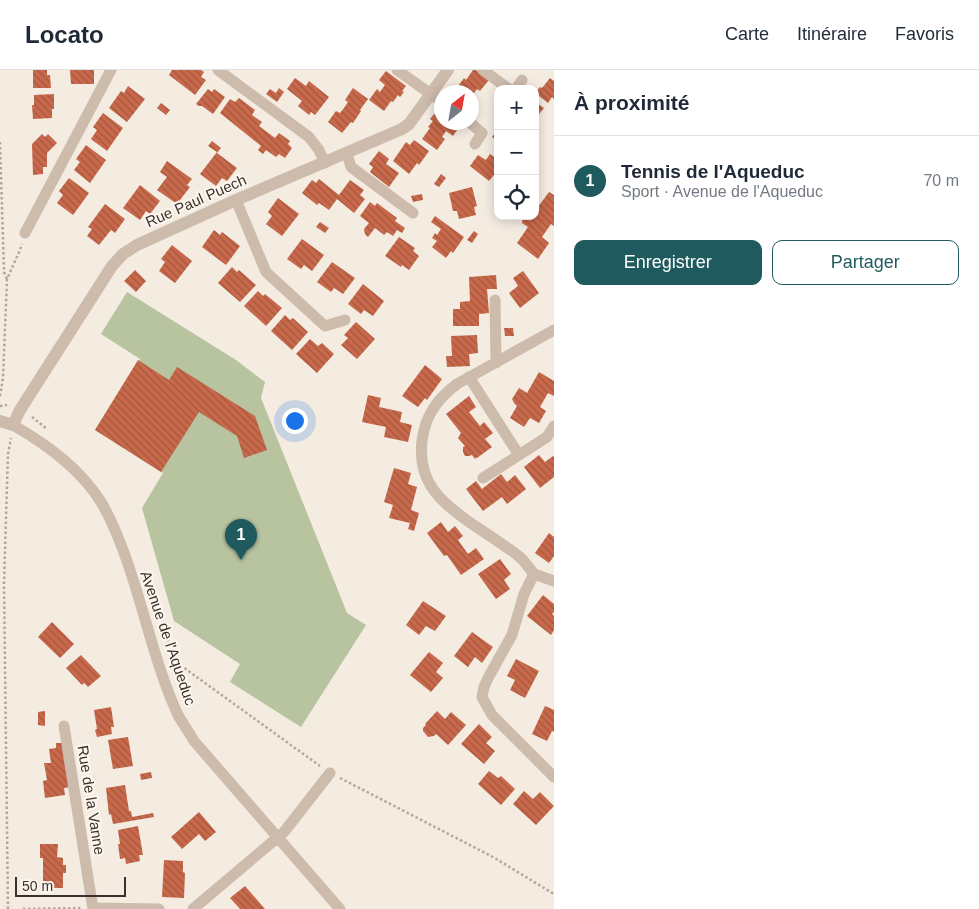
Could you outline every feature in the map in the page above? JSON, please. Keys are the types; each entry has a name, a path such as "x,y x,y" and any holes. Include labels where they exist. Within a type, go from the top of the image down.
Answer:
{"street":[{"path":"25,233 111,70"},
{"path":"218,70 309,137 319,150 325,163"},
{"path":"398,70 434,96"},
{"name":"Rue Paul Puech","path":"13,425 20,410 112,266 123,254 137,245 236,200 402,129 409,124 448,70"},
{"path":"483,70 504,85"},
{"path":"475,144 482,133 478,130"},
{"path":"347,154 351,167 413,213"},
{"path":"236,200 266,272 325,326 344,320"},
{"path":"495,300 496,363"},
{"path":"554,330 457,384 438,400 426,421 421,448 422,462 427,477 440,499 462,517 516,554 534,574 554,581"},
{"path":"470,377 519,455"},
{"path":"0,421 13,425"},
{"name":"Avenue de l'Aqueduc","path":"13,425 33,437 72,467 100,500 120,541 155,651 179,716 194,740 340,909"},
{"path":"483,478 546,437 554,426"},
{"path":"534,574 524,594 512,635 488,678 482,697 492,715 554,777"},
{"name":"Rue de la Vanne","path":"64,726 93,908"},
{"path":"197,908 290,826 330,773"},
{"path":"93,908 159,909"}],"path":[{"path":"0,142 4,272 6,279 3,378 0,396"},
{"path":"6,279 20,250 25,233"},
{"path":"8,909 4,583 8,454 13,425"},
{"path":"162,626 176,662 330,773 493,857 554,894"},
{"path":"23,909 93,908"}],"green space":[{"path":"127,292 236,360 265,382 261,398 347,613 366,625 301,727 230,682 240,664 174,621 142,508 163,473 95,430 140,359 101,334"}],"building":[{"path":"33,70 47,70 47,75 50,75 51,88 33,88"},
{"path":"70,70 94,70 94,84 71,84"},
{"path":"172,70 201,70 204,72 201,77 206,80 195,95 169,75"},
{"path":"473,70 476,70 489,80 480,91 479,85 459,85 464,78 466,80"},
{"path":"386,71 406,86 400,97 398,95 393,102 391,101 384,111 369,100 377,89 380,92 385,85 379,80"},
{"path":"295,78 306,86 309,81 329,97 315,115 311,112 309,115 298,106 302,101 287,89"},
{"path":"550,78 554,81 554,99 552,97 548,103 539,96 539,88 542,88"},
{"path":"128,86 145,99 127,122 109,108 121,91 124,93"},
{"path":"279,88 284,92 277,102 266,94 270,89 276,93"},
{"path":"353,88 368,99 353,123 351,122 342,133 328,122 336,111 340,113 344,108 348,102 345,100"},
{"path":"208,89 212,92 214,89 225,97 213,114 196,104"},
{"path":"54,94 52,118 33,119 32,105 34,105 34,95"},
{"path":"239,98 255,110 252,115 262,122 259,126 275,138 279,133 290,141 288,144 292,148 285,158 279,154 276,157 266,150 263,154 258,150 261,146 220,113 230,99 235,102"},
{"path":"161,103 170,110 166,115 157,108"},
{"path":"539,105 544,108 539,114"},
{"path":"103,113 123,128 107,151 91,139 97,130 93,127"},
{"path":"434,114 434,130 457,130 453,136 446,131 442,137 445,139 437,150 422,139 433,121 430,119"},
{"path":"42,134 45,137 48,134 57,143 47,153 47,167 43,167 43,174 33,175 32,144"},
{"path":"414,140 429,151 419,165 417,163 409,174 393,161 406,142 410,145"},
{"path":"212,141 221,148 217,153 237,168 227,181 222,178 216,186 200,174 217,152 208,146"},
{"path":"86,145 106,160 90,183 74,170 80,162 76,159"},
{"path":"379,151 389,159 386,164 399,173 389,187 370,172 373,167 369,164"},
{"path":"490,154 494,157 494,175 489,181 470,166 478,155 486,160"},
{"path":"167,161 192,179 187,185 190,187 177,204 157,190 167,177 160,172"},
{"path":"441,174 446,178 439,187 434,184"},
{"path":"69,178 89,193 73,215 57,203 63,195 59,191"},
{"path":"319,179 339,195 350,180 364,190 360,195 365,199 354,213 337,199 329,210 319,203 317,205 302,193 312,180 316,183"},
{"path":"140,185 160,201 150,214 146,211 140,220 123,208"},
{"path":"472,187 477,206 474,207 476,215 459,219 457,211 453,211 449,193"},
{"path":"549,192 554,195 554,226 551,224 542,237 549,243 538,259 517,243 528,227 522,223 523,220 539,220 539,206"},
{"path":"422,194 423,200 413,202 411,196"},
{"path":"278,198 299,214 282,236 266,224 272,216 268,212"},
{"path":"370,202 375,206 377,203 397,218 395,221 405,228 402,233 397,230 393,236 387,232 384,235 375,228 368,237 364,229 369,223 360,216"},
{"path":"105,204 125,219 115,233 111,230 99,245 87,236 92,229 88,227"},
{"path":"435,216 464,237 453,253 451,251 446,258 432,247 437,241 432,238 441,229 431,222"},
{"path":"320,222 329,228 325,233 316,227"},
{"path":"214,230 220,235 222,232 240,246 226,265 202,247"},
{"path":"474,231 478,234 472,243 467,240"},
{"path":"399,237 415,248 413,251 419,256 409,270 385,256"},
{"path":"302,239 324,255 312,271 304,265 301,269 287,259"},
{"path":"172,245 192,261 175,283 159,271 165,262 161,259"},
{"path":"332,262 355,278 343,294 334,288 331,292 317,282"},
{"path":"232,267 237,272 239,270 256,285 240,302 218,283"},
{"path":"135,270 146,281 136,292 124,281"},
{"path":"523,271 539,293 520,308 509,293 518,286 513,278"},
{"path":"496,275 497,289 487,289 489,313 479,314 479,326 453,326 453,309 460,309 460,302 470,301 469,277"},
{"path":"363,284 384,301 373,316 364,310 361,314 348,304"},
{"path":"258,291 263,296 265,294 282,308 266,326 244,306"},
{"path":"285,315 290,320 293,318 308,332 292,350 271,331"},
{"path":"356,322 375,339 357,359 341,345 348,338 344,335"},
{"path":"504,328 513,328 514,336 505,336"},
{"path":"477,335 478,353 469,354 470,366 447,367 446,356 452,356 451,336"},
{"path":"310,339 318,346 322,343 334,354 317,373 296,354"},
{"path":"138,360 169,380 177,367 255,416 267,450 244,458 237,436 199,412 161,472 95,430"},
{"path":"425,365 442,379 427,400 425,398 418,407 402,396"},
{"path":"539,372 554,381 554,396 548,393 540,407 546,411 539,423 530,418 524,427 510,418 517,406 512,399 519,388 527,393"},
{"path":"368,395 381,398 379,407 402,412 400,422 412,425 408,442 384,437 386,427 362,422"},
{"path":"469,396 476,407 469,412 480,426 484,422 493,433 485,439 492,447 475,459 472,455 465,456 463,447 465,446 458,438 461,433 446,414"},
{"path":"539,455 545,462 554,457 554,477 540,488 524,467"},
{"path":"394,468 411,473 408,484 417,487 411,510 419,513 414,531 408,529 410,523 389,518 393,505 384,502"},
{"path":"501,474 507,482 515,475 526,489 507,504 502,497 483,511 466,489 476,481 482,489"},
{"path":"441,522 448,532 455,526 463,536 458,540 468,554 476,548 484,559 461,575 447,555 444,556 427,533"},
{"path":"549,533 554,537 554,556 549,563 535,553"},
{"path":"500,559 511,574 504,580 510,589 496,599 478,574"},
{"path":"543,595 554,604 554,612 552,614 554,616 554,630 551,635 527,616"},
{"path":"423,601 446,616 435,631 426,626 419,635 406,625"},
{"path":"52,622 74,644 60,658 38,637"},
{"path":"472,632 493,647 482,663 475,657 468,667 454,656"},
{"path":"429,652 443,663 436,672 443,678 431,692 410,675"},
{"path":"81,655 101,676 88,687 84,683 82,685 66,668"},
{"path":"516,659 539,671 525,698 510,690 515,680 507,676"},
{"path":"545,706 554,710 554,732 552,731 547,741 532,734"},
{"path":"111,707 114,727 111,727 112,734 97,737 94,710"},
{"path":"45,711 45,726 38,725 38,712"},
{"path":"437,711 445,719 451,712 466,725 448,745 436,734 428,737 423,731 425,724"},
{"path":"479,724 492,737 486,743 495,751 484,764 461,744"},
{"path":"128,737 133,766 113,769 108,740"},
{"path":"56,743 63,743 71,787 64,788 65,795 45,798 43,781 47,780 44,763 51,763 49,749 56,748"},
{"path":"489,771 498,778 501,776 515,789 501,805 478,784"},
{"path":"151,772 152,778 141,780 140,774"},
{"path":"125,785 129,811 131,811 132,817 153,813 154,817 113,824 111,814 109,815 106,788"},
{"path":"524,791 533,799 540,792 554,806 536,825 513,804"},
{"path":"199,812 216,832 205,841 199,834 182,849 171,837"},
{"path":"138,826 143,855 139,855 140,861 126,864 125,858 120,859 118,830"},
{"path":"40,844 58,844 57,857 63,858 63,865 66,865 66,873 63,873 63,888 43,888 43,858 40,858"},
{"path":"164,860 183,861 183,872 185,873 184,898 162,897"},
{"path":"245,886 265,909 240,909 230,898"}],"place":[{"name":"Tennis de l'Aqueduc","path":"241,560"}]}
